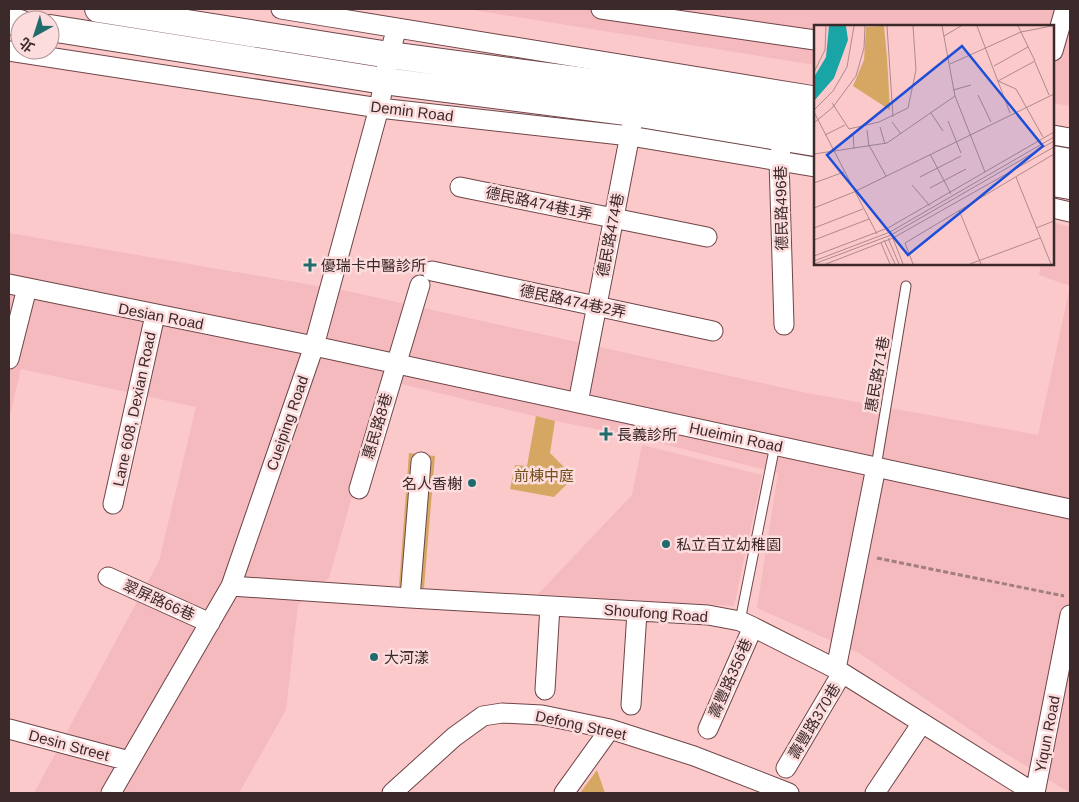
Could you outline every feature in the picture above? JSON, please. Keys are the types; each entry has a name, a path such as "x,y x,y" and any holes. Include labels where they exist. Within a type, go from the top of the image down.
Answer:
{"street":[{"name":"Demin Road","path":"98,9 389,55 636,101 784,125 814,142"},
{"name":"Demin Road","path":"281,9 397,28 636,101"},
{"path":"601,9 657,13 814,40"},
{"path":"1054,48 1066,9"},
{"name":"Cueiping Road","path":"112,793 231,586 314,346 380,108 389,55 397,28"},
{"name":"Demin Road","path":"60,30 384,81 636,101 784,125 814,117"},
{"name":"Demin Road","path":"9,51 380,108 636,101"},
{"name":"Demin Road","path":"784,125 814,97"},
{"name":"德民路474巷","path":"578,403 636,101"},
{"name":"Demin Road","path":"784,125 814,166"},
{"name":"德民路496巷","path":"784,125 784,325"},
{"path":"1054,135 1070,138"},
{"path":"1054,159 1070,162"},
{"path":"1054,185 1066,203"},
{"name":"德民路474巷1弄","path":"460,187 707,237"},
{"name":"德民路474巷2弄","path":"432,271 713,331"},
{"name":"Desian Road","path":"9,284 314,346"},
{"name":"惠民路8巷","path":"359,489 420,285"},
{"path":"9,359 27,288"},
{"name":"Lane 608, Dexian Road","path":"113,504 155,315"},
{"name":"Hueimin Road","path":"314,346 1070,509"},
{"path":"410,598 421,462"},
{"name":"壽豐路370巷","path":"786,768 839,671 876,467"},
{"name":"翠屏路66巷","path":"108,577 210,623"},
{"name":"Shoufong Road","path":"231,586 708,615 746,624 839,671 1035,793"},
{"path":"545,690 550,606"},
{"path":"631,705 638,612"},
{"name":"Yiqun Road","path":"1035,793 1066,657 1070,615"},
{"name":"壽豐路356巷","path":"708,729 746,624"},
{"name":"Defong Street","path":"392,793 454,737 483,716 502,713 542,715 610,729 694,756 789,793"},
{"path":"875,793 922,723"},
{"name":"Desin Street","path":"9,729 129,761"},
{"path":"564,793 610,729"}],"lane":[{"name":"惠民路71巷","path":"876,467 906,286"},
{"path":"746,624 775,445"}],"path":[{"path":"859,554 1070,597"}],"shaded area":[{"path":"467,9 1070,9 1070,106 1054,103 1054,25 814,25 814,65"},
{"path":"1054,222 1070,227 1070,286 1039,275 1041,265 1054,265"},
{"path":"9,233 347,291 802,392 1038,435 1070,286 1070,793 992,745 859,653 757,608 778,473 632,436 555,421 385,380 329,578 298,605 286,710 239,793 34,793 159,561 196,407 21,369 9,419"},
{"name":"私立百立幼稚園","path":"642,445 762,475 734,606 538,594 632,495"}],"green space":[{"name":"前棟中庭","path":"536,416 555,421 550,453 574,477 554,497 510,489 515,465 527,466"},
{"path":"409,453 435,456 424,588 399,586"},
{"path":"597,770 605,793 580,793"}],"place":[{"name":"優瑞卡中醫診所","path":"310,265"},
{"name":"長義診所","path":"606,434"},
{"name":"名人香榭","path":"472,483"},
{"name":"私立百立幼稚園","path":"666,544"},
{"name":"大河漾","path":"374,657"}]}
